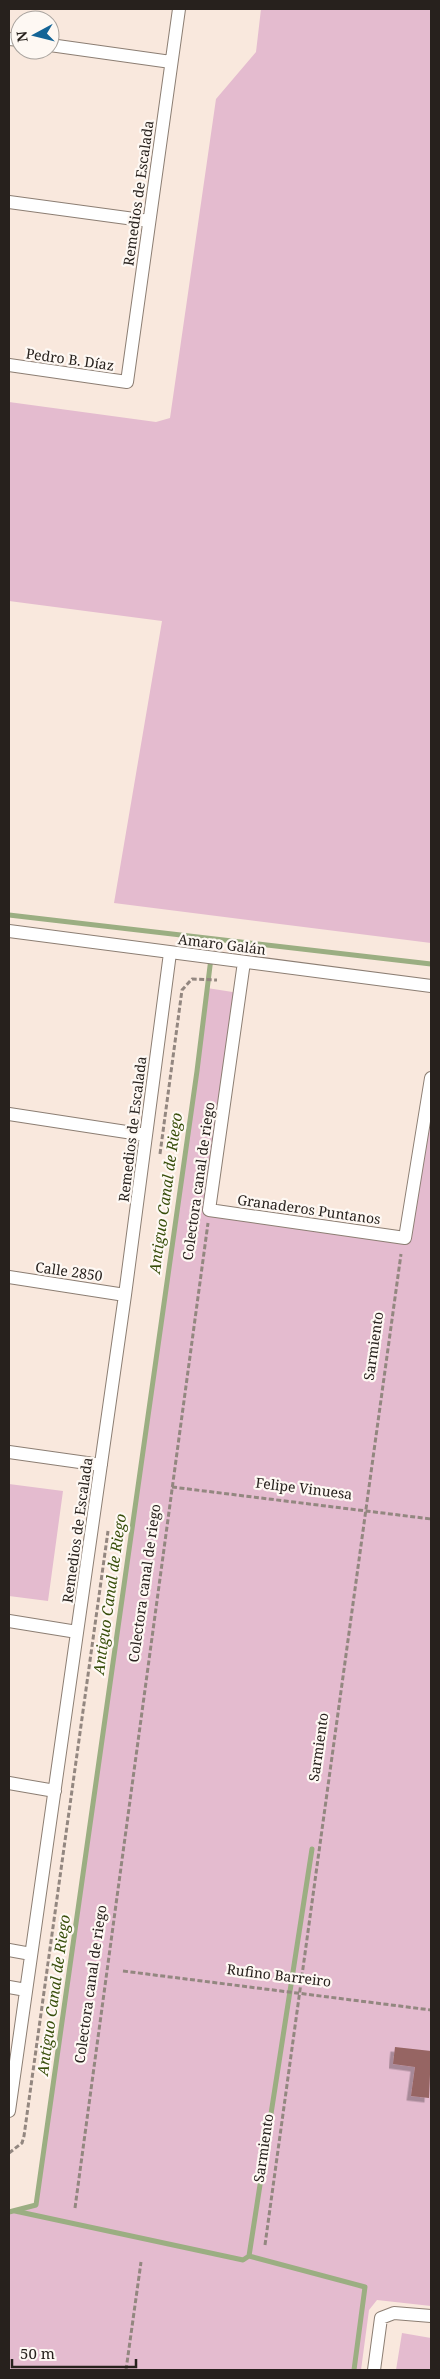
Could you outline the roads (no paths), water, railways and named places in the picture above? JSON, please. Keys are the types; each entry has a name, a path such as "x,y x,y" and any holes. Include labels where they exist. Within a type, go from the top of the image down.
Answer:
{"street":[{"name":"Remedios de Escalada","path":"127,382 179,9"},
{"path":"60,45 171,62"},
{"path":"9,202 149,221"},
{"name":"Pedro B. Díaz","path":"9,365 127,382"},
{"name":"Amaro Galán","path":"9,932 431,986"},
{"name":"Remedios de Escalada","path":"9,2111 126,1295 170,953"},
{"name":"Colectora canal de riego","path":"209,1210 244,962"},
{"name":"Granaderos Puntanos","path":"209,1210 405,1238 431,1078"},
{"path":"9,1114 146,1135"},
{"name":"Calle 2850","path":"9,1277 126,1295"},
{"path":"9,1452 101,1465"},
{"path":"9,1621 77,1632"},
{"path":"9,1783 54,1791"},
{"path":"9,1950 32,1954"},
{"path":"9,1987 26,1990"},
{"path":"374,2370 380,2318 394,2313 431,2316"}],"waterway":[{"path":"9,915 431,964"},
{"name":"Antiguo Canal de Riego","path":"9,2212 36,2205 197,1071 211,958"},
{"path":"15,2211 243,2260 249,2256 312,1849"},
{"path":"249,2256 365,2287 354,2370"}]}
